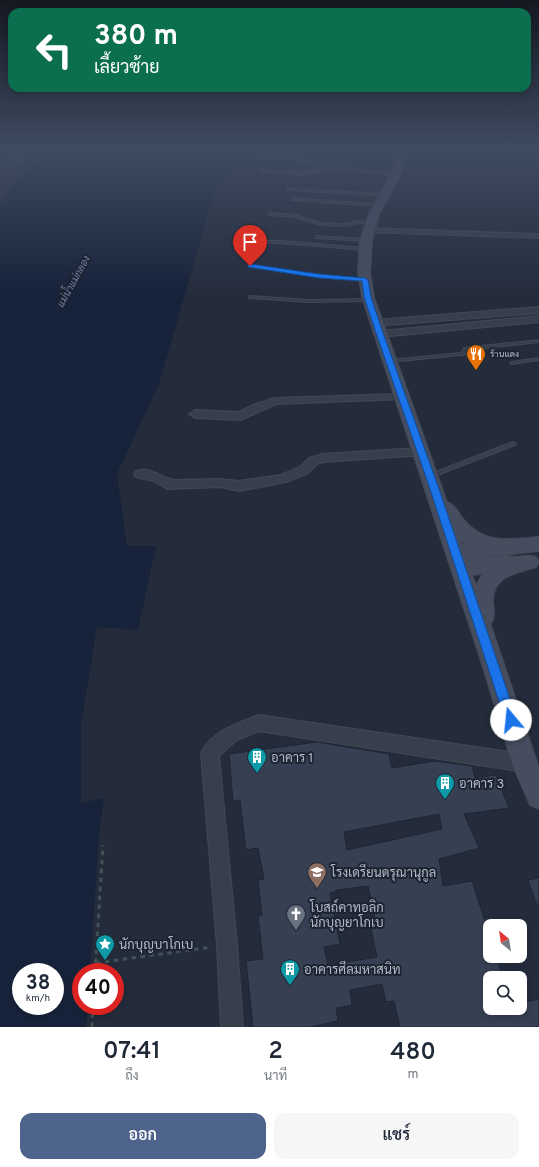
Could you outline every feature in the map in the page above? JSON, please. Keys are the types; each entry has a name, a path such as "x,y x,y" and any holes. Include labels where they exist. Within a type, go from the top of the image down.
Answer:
{"street":[{"path":"384,197 368,236 365,280 369,300 493,664 524,763 539,796"},
{"path":"368,236 539,236"},
{"path":"378,328 539,310"},
{"path":"378,328 539,319"},
{"path":"195,414 241,416 260,406 275,401 401,396"},
{"path":"140,474 157,477 171,484 220,483 239,486 296,474 304,470 313,461 323,458 420,452"},
{"path":"430,476 456,524 469,535 484,544 532,553"},
{"path":"458,560 532,553"},
{"path":"493,664 482,595 487,581 495,574 532,553"},
{"path":"232,1027 227,945 210,753 231,734 259,723 524,763"}],"lane":[{"path":"356,197 382,200"},
{"path":"293,199 382,200"},
{"path":"270,214 295,216 322,224 344,225 358,222 368,236"},
{"path":"317,237 368,236"},
{"path":"238,246 249,246 258,242 281,242 368,236"},
{"path":"248,237 258,242"},
{"path":"250,266 319,276 365,280"},
{"path":"250,297 309,301 369,300"},
{"path":"389,361 462,354 466,350 472,348 539,341"},
{"path":"512,363 539,359"},
{"path":"430,476 513,444"}],"path":[{"path":"103,845 96,963 227,945"},
{"path":"92,1027 93,1015"}],"water":[{"name":"แม่น้ำแม่กลอง","path":"5,197 213,197 159,384 117,474 127,546 156,546 138,630 97,627 81,724 81,803 104,798 99,837 91,963 72,963 72,1015 87,1015 86,1027 0,1027 0,205"}],"building":[{"path":"317,742 389,754 392,768 435,761 472,766 475,778 496,775 509,808 464,814 479,848 439,859 443,886 472,881 484,919 483,919 483,963 498,963 501,971 483,971 483,1015 527,1015 527,1002 539,999 539,1027 400,1027 394,1001 386,1002 382,984 350,990 352,1005 336,1008 338,1021 310,1027 253,1027 246,961 263,959 258,916 262,915 258,880 264,879 258,848 246,850 240,800 233,801 229,754","holes":["439,814 442,829 347,850 344,832","368,886 377,928 371,929 377,957 328,965 324,947 340,944 330,893 336,892 336,890"]},
{"path":"539,878 539,908 538,908 528,880"}],"place":[{"name":"ร้านแดง","path":"476,371"},
{"name":"อาคาร 1","path":"257,774"},
{"name":"อาคาร 3","path":"445,800"},
{"name":"โรงเดรียนดรุณานุกูล","path":"317,889"},
{"name":"โบสถ์คาทอลิก นักบุญยาโกเบ","path":"296,931"},
{"name":"นักบุญบาโกเบ","path":"105,961"},
{"name":"อาคารศีลมหาสนิท","path":"290,986"}],"route":[{"path":"250,266 319,276 365,280 368,297 378,330 420,452 430,476 511,720"}]}
